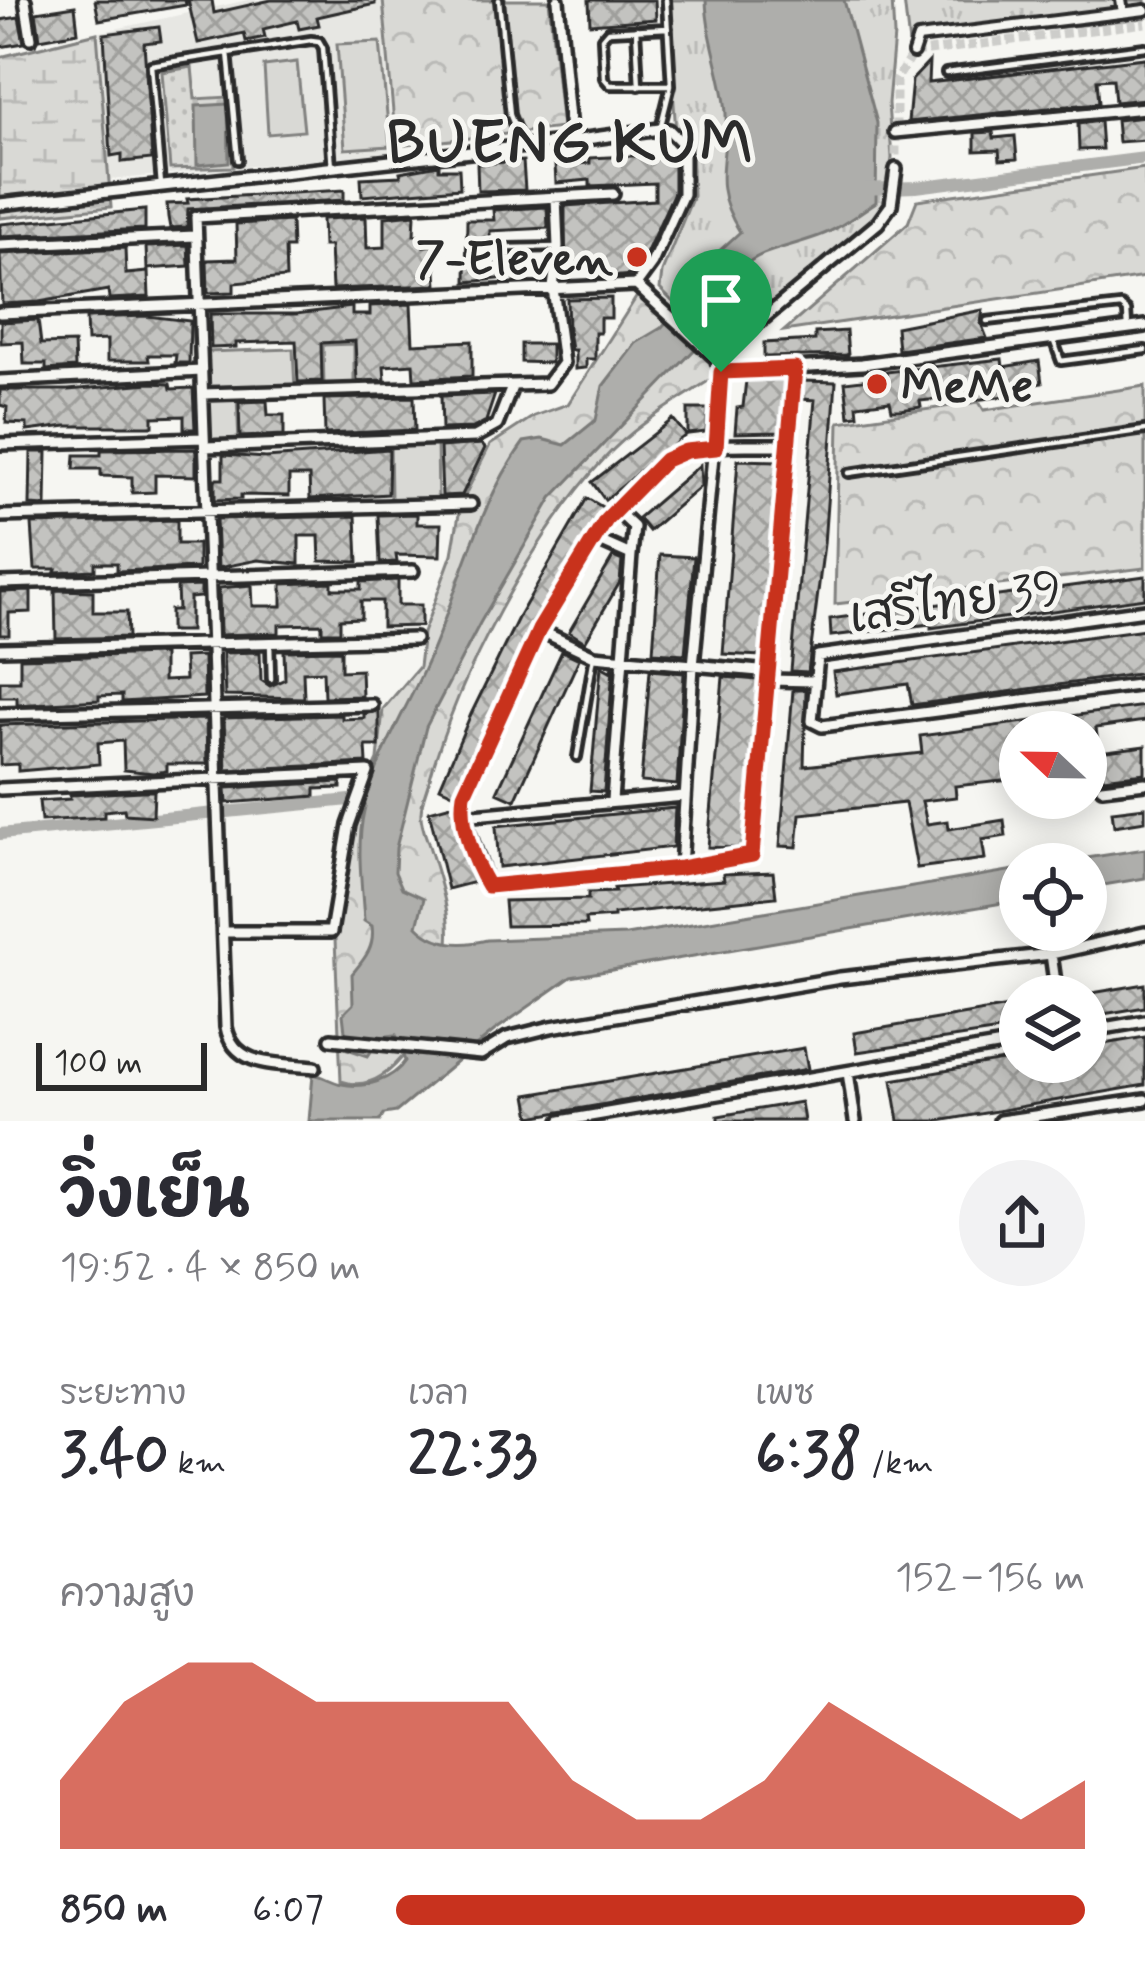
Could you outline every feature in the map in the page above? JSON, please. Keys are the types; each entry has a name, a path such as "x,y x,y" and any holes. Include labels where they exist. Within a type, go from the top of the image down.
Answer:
{"street":[{"path":"25,0 32,38"},
{"path":"558,0 571,141"},
{"path":"1121,0 1123,12"},
{"path":"914,53 917,38 1145,10"},
{"path":"895,131 1145,107"},
{"path":"0,204 669,130 683,144 682,194 652,263 636,285"},
{"path":"716,358 878,224 891,205 896,169"},
{"path":"315,1067 246,1058 229,1041 209,645 196,218 202,214 613,194"},
{"path":"203,394 547,384 563,363 553,288 558,247 556,197"},
{"path":"0,244 196,236"},
{"path":"0,313 636,285 716,358 721,372 693,665 681,868"},
{"path":"721,372 862,364 1145,326"},
{"path":"787,445 676,454 615,509 595,539 539,630 464,794 463,816 480,871 492,888 681,868 748,858 754,852 795,369"},
{"path":"0,380 202,370"},
{"path":"0,444 475,437 497,425 512,387"},
{"path":"0,516 471,504"},
{"path":"612,800 634,527 615,509"},
{"path":"595,539 631,555"},
{"path":"0,583 413,571"},
{"name":"เสรีไทย 39","path":"1145,610 818,656 812,721 822,726 1145,684"},
{"path":"539,630 594,656 813,681"},
{"path":"0,649 415,639"},
{"path":"0,714 372,705"},
{"path":"0,789 367,770 354,805 331,932 225,932"},
{"path":"1107,787 1145,783"},
{"path":"463,816 684,796"},
{"path":"333,1039 481,1054 507,1038 551,1027 840,978 1051,954 1145,933"},
{"path":"1051,954 1054,975"},
{"path":"1107,1027 1145,1021"},
{"path":"561,1121 999,1046"},
{"path":"848,1072 855,1121"},
{"path":"1000,1121 1145,1100"}],"lane":[{"path":"499,0 510,115 524,148"},
{"path":"660,129 671,85 666,0"},
{"path":"668,28 608,31 602,38 606,82 615,87 671,85"},
{"path":"636,29 639,86"},
{"path":"162,188 149,68 155,63 319,41 332,168"},
{"path":"946,73 1145,47"},
{"path":"228,52 238,160"},
{"path":"509,248 558,247"},
{"path":"987,322 1121,305 1127,311 1128,328"},
{"path":"1053,339 1061,361 1145,350"},
{"path":"849,473 1145,430"},
{"path":"270,643 272,680"},
{"path":"577,757 594,656"}],"shaded area":[{"path":"248,0 382,0 393,152 109,180 97,33"},
{"path":"706,0 844,0 877,123 876,202 834,229 765,253 743,268 734,280 722,321 552,498 426,727 396,848 395,872 402,888 424,898 417,926 432,937 459,943 626,935 999,873 999,904 571,977 380,1121 309,1121 313,1074 342,1084 368,1084 386,1078 405,1061 396,1035 381,1037 368,1056 347,1049 343,1014 353,1004 352,974 368,952 373,933 364,921 362,824 369,790 432,651 494,491 524,442 542,439 565,445 596,420 603,386 636,343 661,328 677,310 695,273 740,232 724,197 725,103"},
{"path":"228,104 229,162 197,165 196,106"},
{"path":"1145,849 1145,878 1107,884 1107,855"}],"green space":[{"path":"383,0 549,0 562,128 396,146"},
{"path":"667,0 892,0 888,103 892,158 885,214 733,341 714,343 660,289 662,272 693,196 691,146 676,133"},
{"path":"904,0 1145,0 1145,18 909,44"},
{"path":"97,33 111,207 0,218 0,57"},
{"path":"380,42 390,146 345,149 337,44"},
{"path":"297,62 304,131 268,134 264,66"},
{"path":"192,67 195,99 229,97 233,167 170,169 162,72"},
{"path":"1145,168 1145,277 784,331 908,223 917,200"},
{"path":"639,293 712,360 716,376 644,424 605,458 551,526 501,609 459,696 422,804 422,822 448,925 447,957 438,991 420,1031 394,1066 360,1084 341,1081 335,939 351,818 378,760 383,709 419,667 423,633 452,554 461,503 490,445 534,416 568,404"},
{"path":"354,344 354,386 324,386 323,345"},
{"path":"293,349 295,389 208,392 207,352"},
{"path":"1145,386 1145,568 835,604 839,422 979,402 984,410"},
{"path":"237,396 239,444 206,445 204,397"},
{"path":"437,441 438,500 391,500 390,442"}],"building":[{"path":"95,0 185,0 186,5 99,20"},
{"path":"188,0 212,0 214,13 271,0 375,0 375,4 317,17 319,25 299,29 297,21 263,29 265,37 246,41 244,33 198,43"},
{"path":"589,0 655,0 656,19 590,24"},
{"path":"75,6 78,32 40,39 36,12"},
{"path":"19,17 24,43 0,47 0,20"},
{"path":"159,27 161,41 144,43 152,159 122,162 122,154 111,156 104,34"},
{"path":"1145,58 1145,99 1115,102 1113,79 1097,80 1099,103 908,122 912,80 929,62 928,83"},
{"path":"1145,117 1145,140 1118,142 1116,120"},
{"path":"1100,121 1102,149 1079,150 1078,124"},
{"path":"993,132 994,138 1015,136 1017,159 1000,160 999,150 975,151 975,133"},
{"path":"674,154 674,192 632,275 597,278 597,267 565,267 565,206 655,200 655,183 556,183 555,165 590,163 590,158"},
{"path":"523,161 525,190 478,191 477,164"},
{"path":"439,165 439,169 459,169 460,188 362,196 361,178 401,176 400,172"},
{"path":"344,190 344,200 188,209 187,227 170,228 167,204 188,203 187,199"},
{"path":"547,207 548,228 490,231 490,252 519,255 520,277 466,282 467,220 494,220 493,210"},
{"path":"145,210 145,229 0,236 0,224"},
{"path":"415,214 414,235 425,235 424,246 434,245 437,285 332,289 330,246 323,246 322,219 366,217 367,248 385,247 385,217"},
{"path":"291,221 292,248 285,248 286,278 234,283 234,292 208,293 207,260 237,259 236,224"},
{"path":"188,245 189,266 147,269 146,247"},
{"path":"125,248 126,274 148,272 149,297 109,299 108,290 2,304 0,254"},
{"path":"611,298 611,318 600,318 600,333 595,333 595,359 586,359 586,368 575,369 567,299"},
{"path":"411,304 413,344 472,341 472,376 414,379 413,364 384,366 385,380 357,381 355,341 321,343 322,381 298,382 296,341 211,348 210,314 296,314 352,307 352,315 370,315 370,306"},
{"path":"983,310 981,323 987,338 898,350 896,327"},
{"path":"147,316 190,321 189,363 175,363 176,355 148,355 149,361 107,361 107,340 87,341 86,318"},
{"path":"38,320 41,344 74,343 75,368 46,370 46,364 24,364 23,342 1,343 1,322"},
{"path":"846,331 848,355 764,357 764,343 815,340 815,333"},
{"path":"521,344 551,344 551,363 521,362"},
{"path":"1002,359 1003,367 1039,361 1042,383 1005,389 1006,396 920,401 921,407 900,410 892,410 890,401 857,405 858,415 849,416 845,382 887,377 886,372"},
{"path":"785,379 780,432 735,433 746,380"},
{"path":"803,381 836,382 824,544 808,672 791,671 815,400 801,399"},
{"path":"150,383 193,388 195,429 184,429 184,416 153,417 153,426 27,431 27,424 6,423 7,407 0,405 0,390"},
{"path":"495,394 486,421 473,428 442,429 441,396"},
{"path":"414,397 415,430 325,434 324,399"},
{"path":"267,401 268,415 284,415 284,435 240,437 239,402"},
{"path":"688,409 708,409 706,432 688,434"},
{"path":"673,419 686,435 605,500 592,482"},
{"path":"481,444 485,448 462,495 442,496 440,447"},
{"path":"196,449 196,476 155,475 155,492 132,493 132,477 101,476 101,469 74,469 75,455 101,455 101,450"},
{"path":"389,449 388,494 310,499 309,476 289,476 289,496 215,500 215,479 223,479 223,455 266,458"},
{"path":"31,452 47,452 46,506 30,505"},
{"path":"738,460 778,461 761,656 723,654"},
{"path":"700,465 701,486 649,531 638,518"},
{"path":"587,498 604,508 532,625 455,794 440,787 518,618"},
{"path":"417,514 417,524 441,524 440,556 396,555 397,562 380,563 378,515"},
{"path":"356,516 358,562 320,561 319,536 299,536 299,564 258,560 218,568 216,519"},
{"path":"177,520 177,544 198,544 198,568 117,571 117,563 95,563 95,570 35,569 32,524"},
{"path":"660,555 694,557 685,654 653,652"},
{"path":"613,557 622,561 620,582 585,642 569,632"},
{"path":"1145,576 1145,598 931,628 931,624 831,636 830,619"},
{"path":"398,580 398,605 421,605 421,626 382,627 382,601 361,601 361,618 340,619 340,632 322,632 322,624 279,625 279,633 220,635 219,588 252,585 253,606 282,606 282,584 332,582 332,589 361,589 361,582"},
{"path":"201,586 201,597 190,598 190,631 170,631 170,610 178,610 177,587"},
{"path":"55,590 93,591 93,612 127,612 128,637 56,639"},
{"path":"31,591 31,612 9,613 9,635 0,635 0,592"},
{"path":"1145,629 1145,673 912,705 908,684 836,694 833,672"},
{"path":"341,650 341,671 361,670 362,696 324,697 323,671 303,672 304,698 225,696 223,653 260,652 261,680 270,686 285,679 284,651"},
{"path":"562,651 579,659 515,800 497,792"},
{"path":"163,654 163,681 185,680 184,657 203,656 204,697 122,702 122,695 17,705 17,697 0,697 0,681 20,681 20,658"},
{"path":"601,666 610,671 613,667 604,792 590,791"},
{"path":"650,670 684,673 677,785 641,782"},
{"path":"723,677 758,680 744,847 738,848 708,847"},
{"path":"793,690 806,690 804,766 922,753 920,736 999,725 999,781 955,786 956,797 922,801 927,824 948,821 949,829 1004,820 1006,836 982,840 985,859 917,868 905,803 800,814 797,847 780,846"},
{"path":"1145,706 1145,721 1107,726 1107,711"},
{"path":"379,710 379,746 366,746 367,763 226,770 224,718 364,718"},
{"path":"206,719 207,764 167,764 167,771 153,773 124,770 123,741 98,743 99,764 18,771 18,764 0,765 0,725"},
{"path":"1145,746 1145,773 1107,778 1107,751"},
{"path":"341,782 341,788 315,789 315,796 227,803 226,788"},
{"path":"154,791 153,816 125,814 124,809 104,811 104,817 41,821 39,801"},
{"path":"455,804 455,819 475,882 448,889 429,811"},
{"path":"1145,807 1145,821 1114,826 1112,811"},
{"path":"675,808 673,847 499,867 496,826"},
{"path":"773,872 776,897 614,914 585,919 586,925 506,926 504,901 588,899 588,893 615,892 614,888"},
{"path":"1145,984 1145,1007 1107,1013 1107,990"},
{"path":"999,1009 999,1031 857,1052 854,1033"},
{"path":"1145,1037 1145,1085 939,1121 899,1121 892,1080 999,1062 999,1083 1107,1083 1107,1043"},
{"path":"804,1048 808,1069 531,1117 527,1095"},
{"path":"801,1102 804,1121 718,1121 718,1116"}],"waterway":[{"path":"861,189 916,187 1145,158"},
{"path":"0,834 381,797"}],"tunnel":[{"path":"896,169 896,80 913,53 1145,23"}],"place":[{"name":"7-Eleven","path":"637,257"},
{"name":"MeMe","path":"877,384"}],"district":[{"name":"BUENG KUM","path":"571,141"}],"route":[{"path":"795,369 754,852 748,858 681,868 492,888 480,871 463,816 464,794 539,630 606,520 665,460 686,451 716,448 721,372 795,369"}]}
